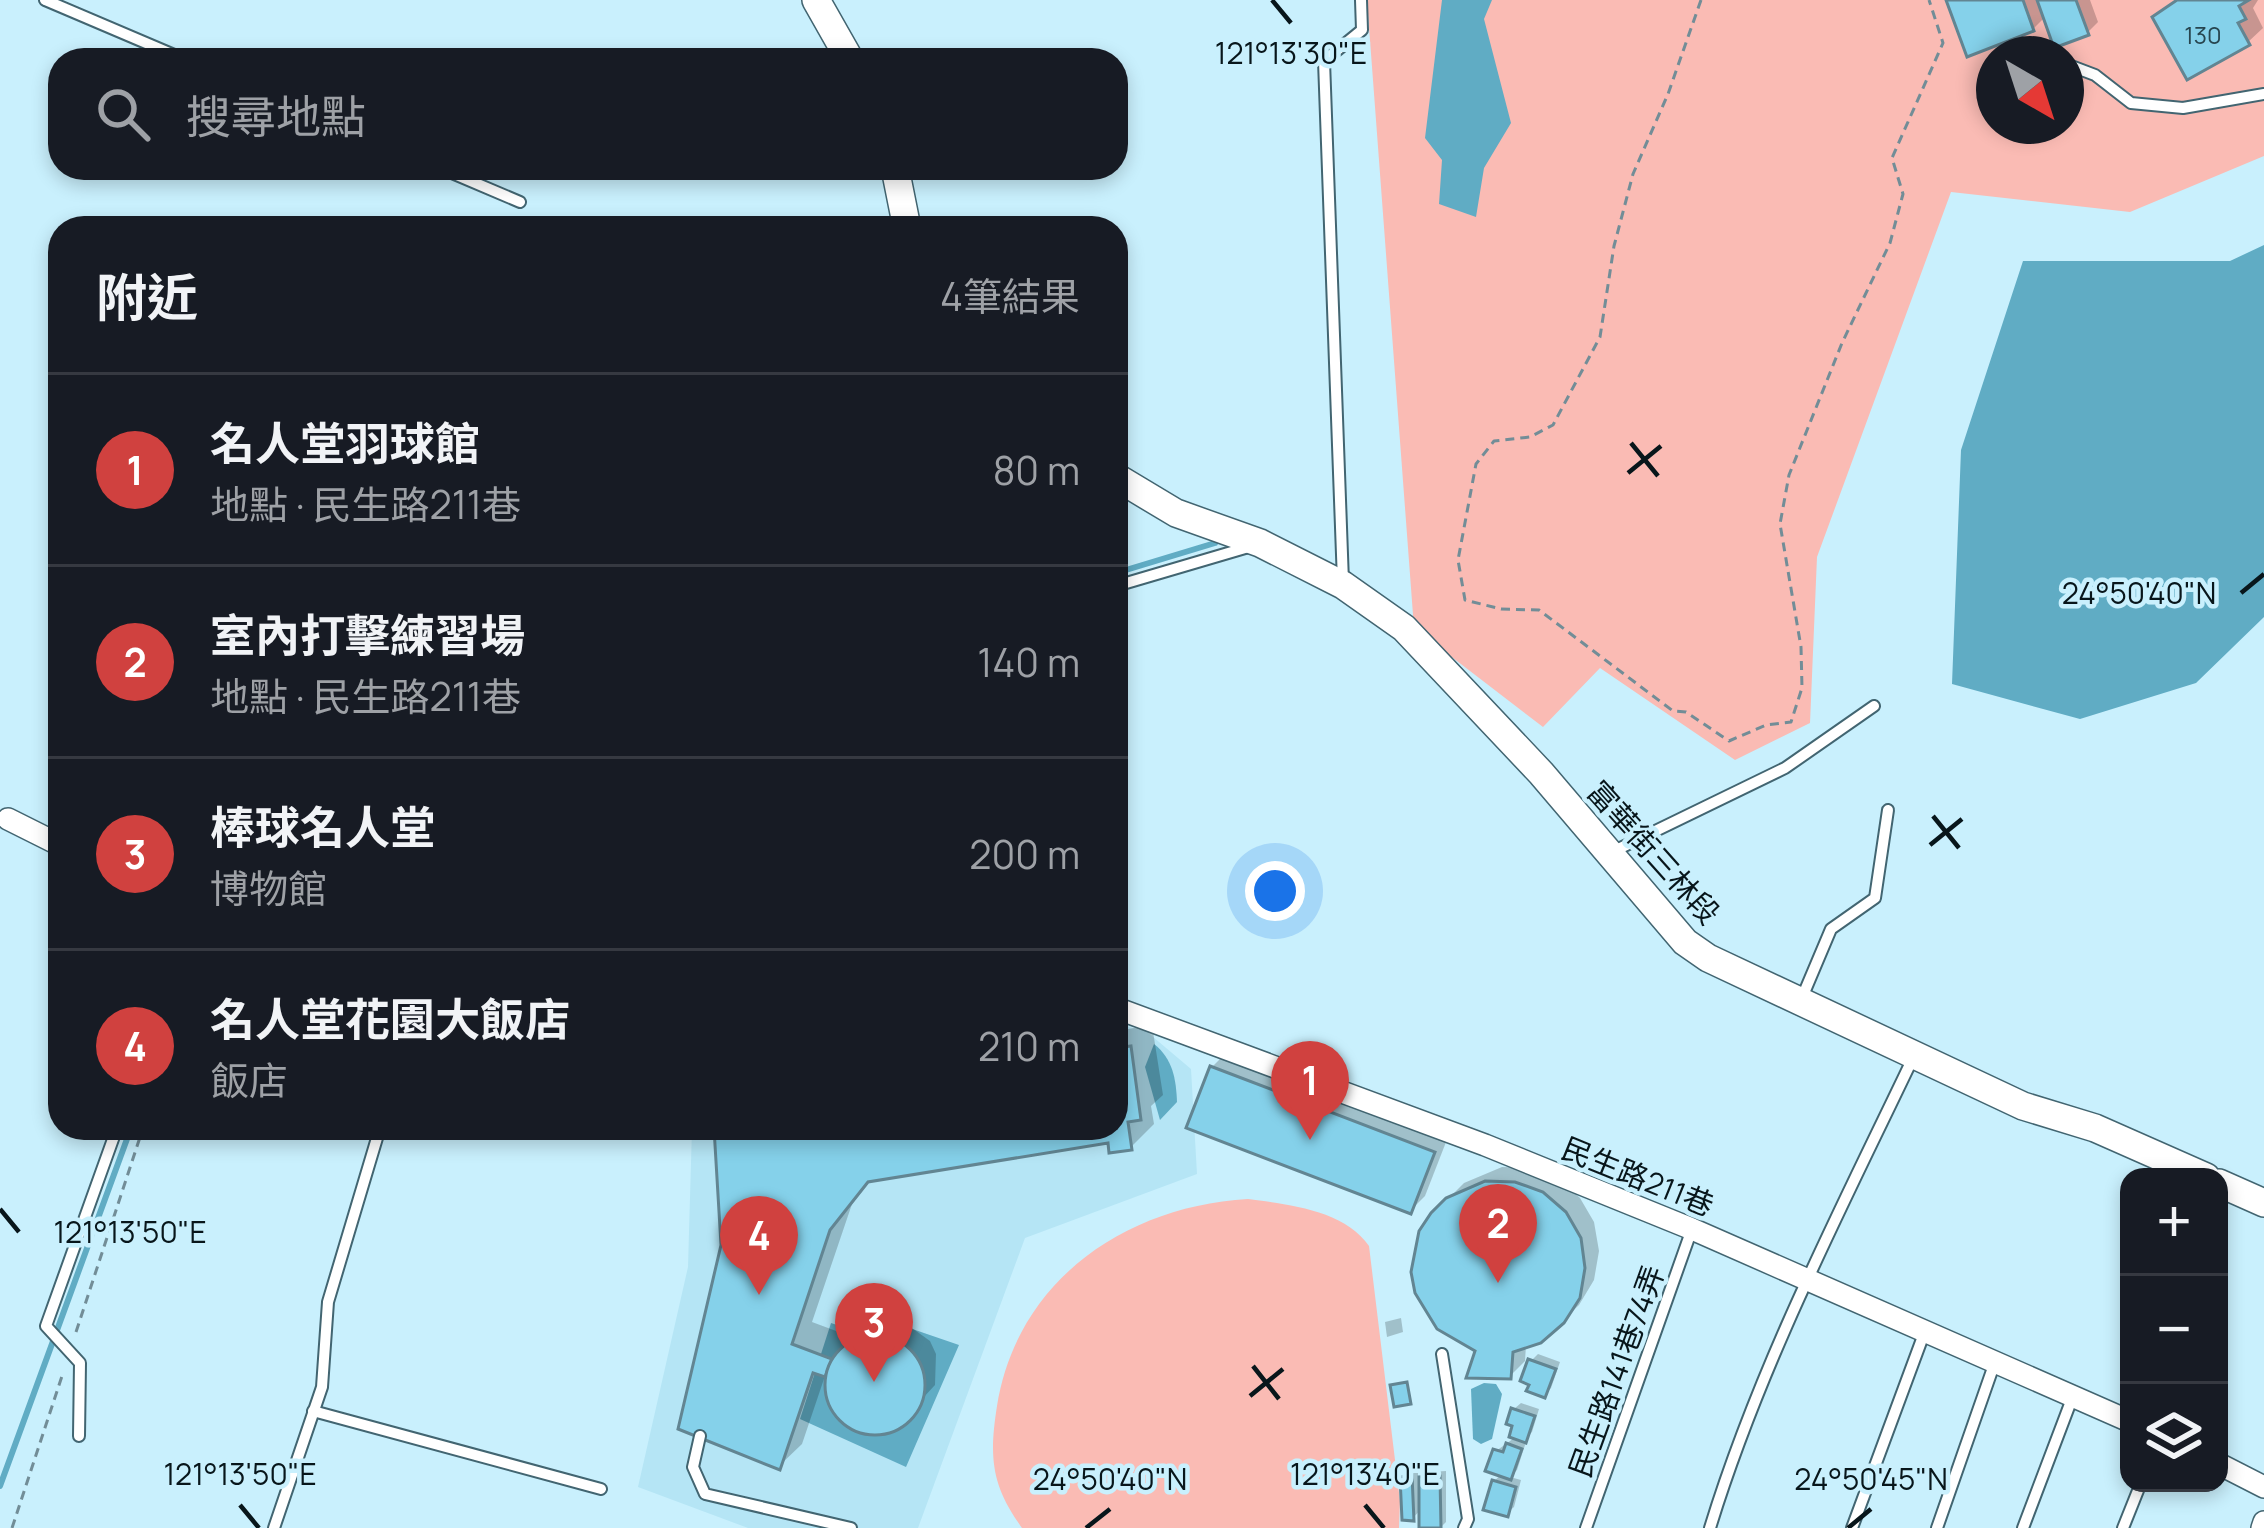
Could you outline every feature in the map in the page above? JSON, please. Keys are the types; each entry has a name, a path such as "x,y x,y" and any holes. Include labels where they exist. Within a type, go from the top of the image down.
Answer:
{"street":[{"path":"816,0 843,48"},
{"path":"897,180 905,216"},
{"name":"富華街三林段","path":"1128,483 1177,513 1260,543 1343,585 1404,628 1541,773 1685,942 1708,958 2023,1106 2095,1128 2186,1168"},
{"path":"3,815 48,839"},
{"name":"民生路211巷","path":"1128,1012 1485,1145 1692,1229 2120,1417"},
{"path":"2228,1187 2264,1203"},
{"path":"2228,1469 2264,1487"}],"lane":[{"path":"46,0 158,48"},
{"path":"1343,585 1324,61 1362,30 1361,0"},
{"path":"2084,71 2131,103 2183,108 2264,94"},
{"path":"468,180 520,202"},
{"path":"1128,582 1260,543"},
{"path":"1606,854 1785,768 1874,706"},
{"path":"1801,1000 1832,929 1875,898 1888,810"},
{"path":"1710,1528 1725,1479 1808,1280 1915,1054"},
{"path":"79,1436 80,1363 46,1326 113,1140"},
{"path":"274,1528 322,1388 328,1302 376,1140"},
{"name":"民生路141巷74弄","path":"1586,1528 1692,1229"},
{"path":"1852,1528 1924,1331"},
{"path":"1442,1354 1468,1519 1464,1528"},
{"path":"1936,1528 1995,1362"},
{"path":"2023,1528 2073,1396"},
{"path":"314,1411 601,1489"},
{"path":"700,1436 693,1468 705,1494 851,1528"},
{"path":"2123,1528 2137,1492"}],"path":[{"path":"1701,0 1633,173 1614,246 1600,337 1553,425 1530,437 1494,441 1477,464 1458,560 1465,600 1501,609 1539,610 1673,711 1686,712 1729,741 1766,725 1791,722 1802,688 1802,647 1780,524 1789,475 1842,343 1890,243 1903,194 1892,158 1943,43 1929,0"},
{"path":"12,1528 138,1140"}],"shaded area":[{"path":"1367,0 2264,0 2264,156 2130,212 1951,192 1817,557 1810,723 1735,760 1600,668 1543,727 1414,628"},
{"path":"1442,0 1492,0 1484,19 1511,123 1484,168 1476,217 1439,204 1442,160 1425,138"},
{"path":"2264,245 2264,617 2196,683 2080,719 1952,684 1961,450 2023,261 2230,261"},
{"path":"1128,1027 1146,1031 1191,1069 1197,1174 1025,1238 918,1528 748,1528 638,1487 688,1267 692,1140 1128,1140"},
{"path":"1154,1044 1169,1063 1177,1094 1177,1102 1160,1120 1145,1067"},
{"path":"1248,1199 1330,1217 1359,1234 1369,1246 1400,1501 1399,1528 1022,1528 998,1484 993,1441 1009,1361 1028,1321 1053,1287 1120,1234 1203,1205"},
{"path":"854,1309 959,1345 906,1467 800,1419 831,1323 846,1328"},
{"path":"1496,1384 1502,1394 1492,1439 1481,1444 1473,1439 1471,1389"}],"building":[{"path":"1946,0 2023,0 2034,31 2021,36 1976,36 1976,54 1967,57"},
{"path":"2037,0 2076,0 2089,35 2050,36"},
{"path":"2177,0 2249,0 2239,6 2246,19 2238,23 2250,45 2187,80 2152,17"},
{"path":"1128,1046 1141,1120 1128,1122"},
{"path":"1210,1066 1435,1152 1411,1214 1186,1128"},
{"path":"1128,1122 1132,1150 1109,1153 1108,1143 868,1182 830,1230 792,1344 832,1359 825,1377 813,1373 780,1470 678,1429 721,1245 715,1140 1128,1140"},
{"path":"1485,1181 1515,1182 1543,1192 1566,1212 1581,1238 1585,1268 1580,1298 1564,1323 1541,1343 1513,1352 1511,1379 1466,1378 1475,1351 1437,1329 1415,1293 1411,1272 1419,1231 1431,1213 1446,1198"},
{"path":"875,1335 894,1339 910,1350 921,1366 925,1385 921,1404 910,1420 894,1431 875,1435 856,1431 840,1420 829,1404 825,1385 829,1366 840,1350 856,1339"},
{"path":"1528,1359 1556,1369 1545,1398 1526,1391 1529,1385 1520,1381"},
{"path":"1407,1382 1411,1404 1394,1407 1390,1385"},
{"path":"1511,1408 1535,1416 1526,1443 1509,1437 1512,1426 1506,1424"},
{"path":"1506,1443 1522,1449 1511,1480 1485,1471 1493,1449 1503,1452"},
{"path":"1412,1475 1414,1521 1402,1520 1400,1477"},
{"path":"1440,1476 1441,1528 1419,1528 1419,1477"},
{"path":"1492,1480 1516,1487 1508,1517 1483,1510"}],"waterway":[{"path":"1128,569 1215,543"},
{"path":"0,1486 127,1140"}],"place":[{"name":"名人堂羽球館","path":"1310,1140"},
{"name":"室內打擊練習場","path":"1498,1283"},
{"name":"名人堂花園大飯店","path":"759,1295"},
{"name":"棒球名人堂","path":"874,1382"}]}
